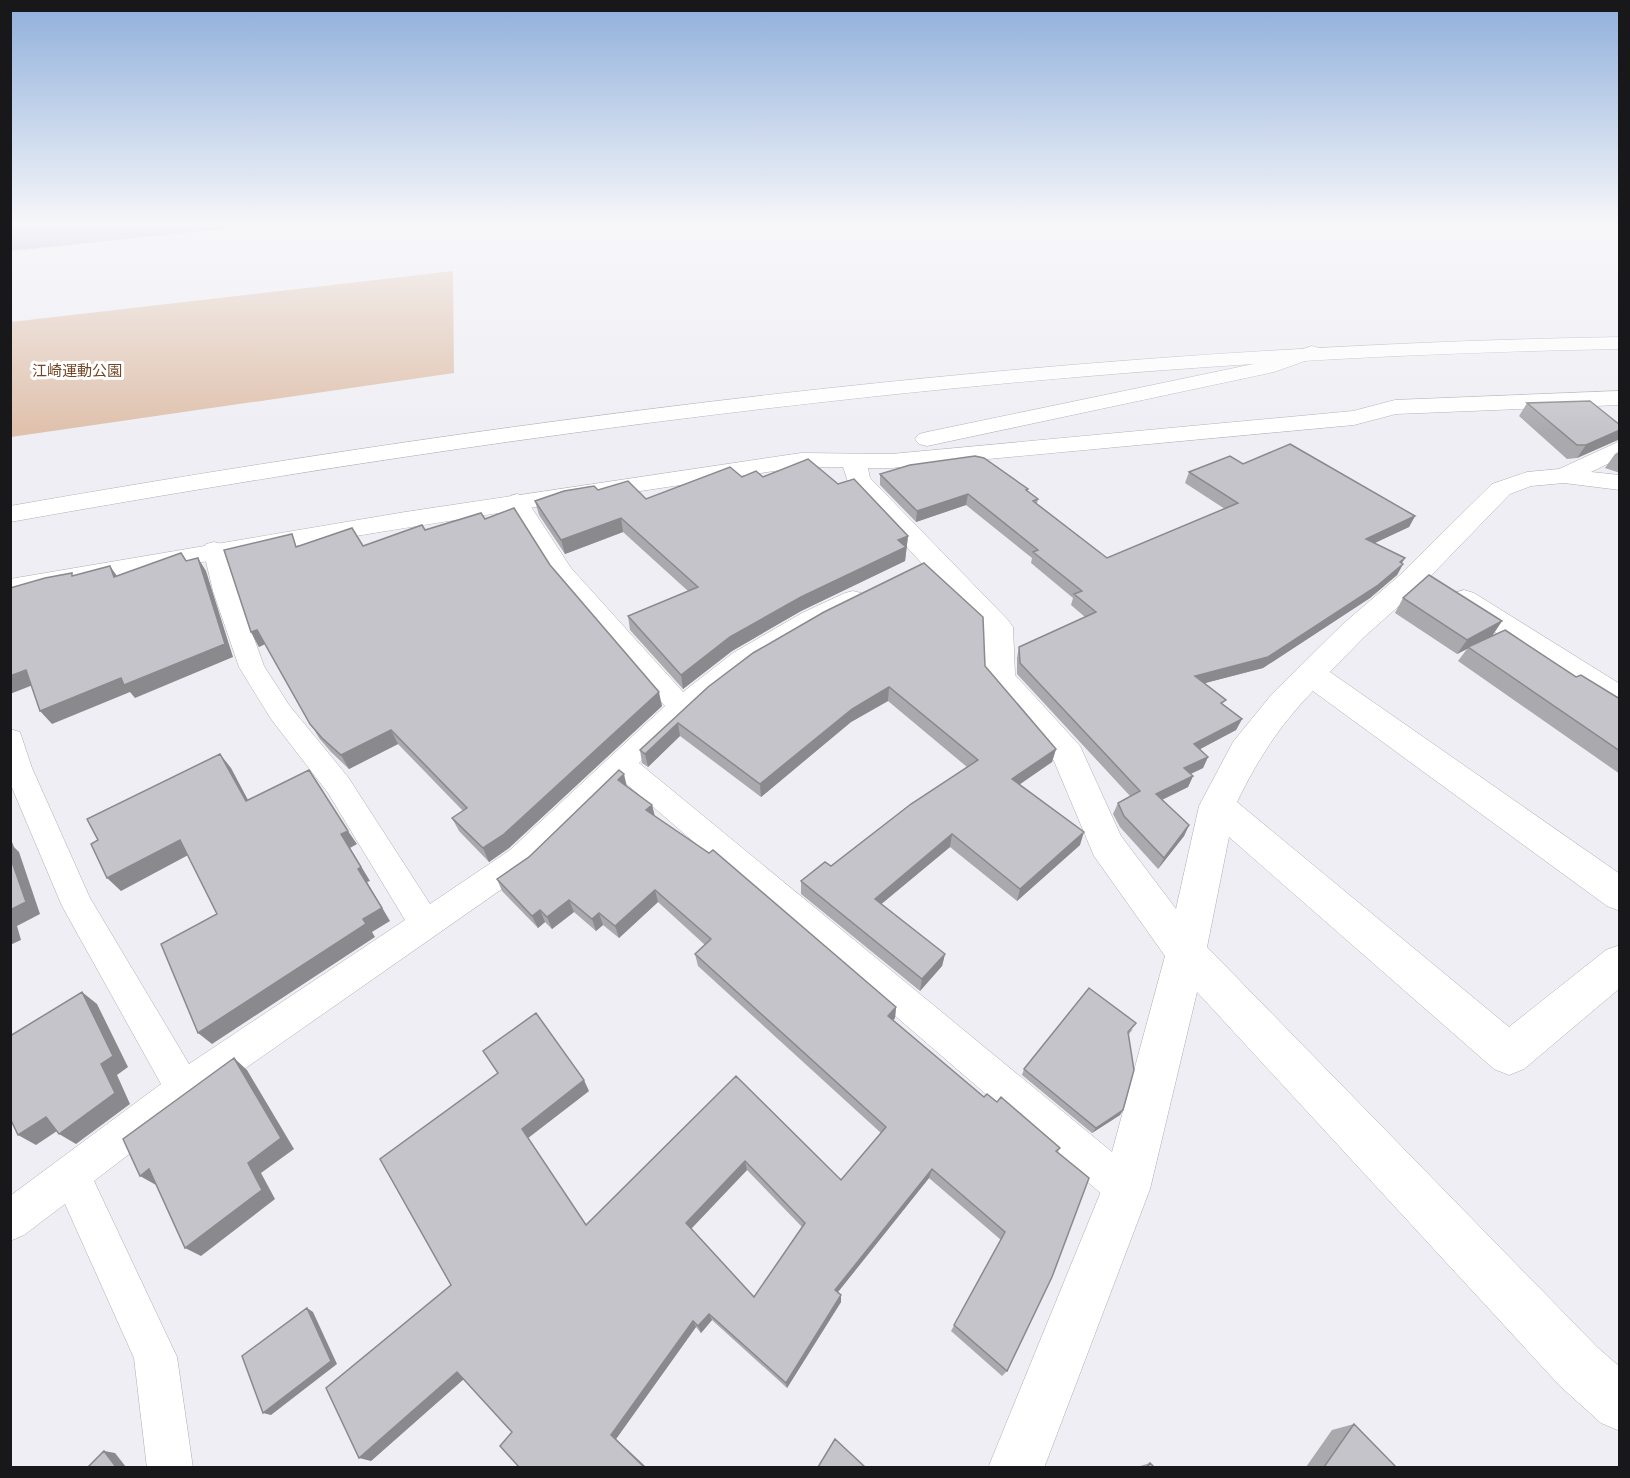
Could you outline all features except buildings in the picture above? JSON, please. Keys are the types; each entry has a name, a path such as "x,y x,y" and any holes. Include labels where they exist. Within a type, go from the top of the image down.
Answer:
{"street":[{"path":"10,514 143,490 420,446 716,408 1040,374 1312,352 1507,344 1620,343"},
{"path":"854,461 871,451 1274,366 1312,352"},
{"path":"10,588 214,549 517,500 801,460 830,458 854,461 891,461 1354,418 1395,407 1620,398"},
{"path":"1564,476 1620,448"},
{"path":"854,461 858,480 935,558 998,627 1000,678 1068,755 1107,845 1186,953 1579,1367 1620,1404"},
{"path":"1016,1467 1126,1189 1186,953 1217,806 1245,751 1283,702 1353,631 1420,571 1501,489 1527,479 1564,476 1620,483"},
{"path":"1420,571 1620,699"},
{"path":"1311,674 1620,895"},
{"path":"1217,806 1509,1054 1620,963"}],"lane":[{"path":"517,500 563,573 681,707"},
{"path":"214,549 225,591 252,668 280,712 338,785 426,926"},
{"path":"904,574 935,558"},
{"path":"10,1221 184,1089 521,859 681,707 742,659 810,619 873,589"},
{"path":"10,740 18,768 78,906 184,1089"},
{"path":"621,765 1126,1189"},
{"path":"72,1176 155,1357 170,1467"}],"green space":[{"name":"江崎運動公園","path":"245,295 453,295 454,373 11,437 11,322"}]}
